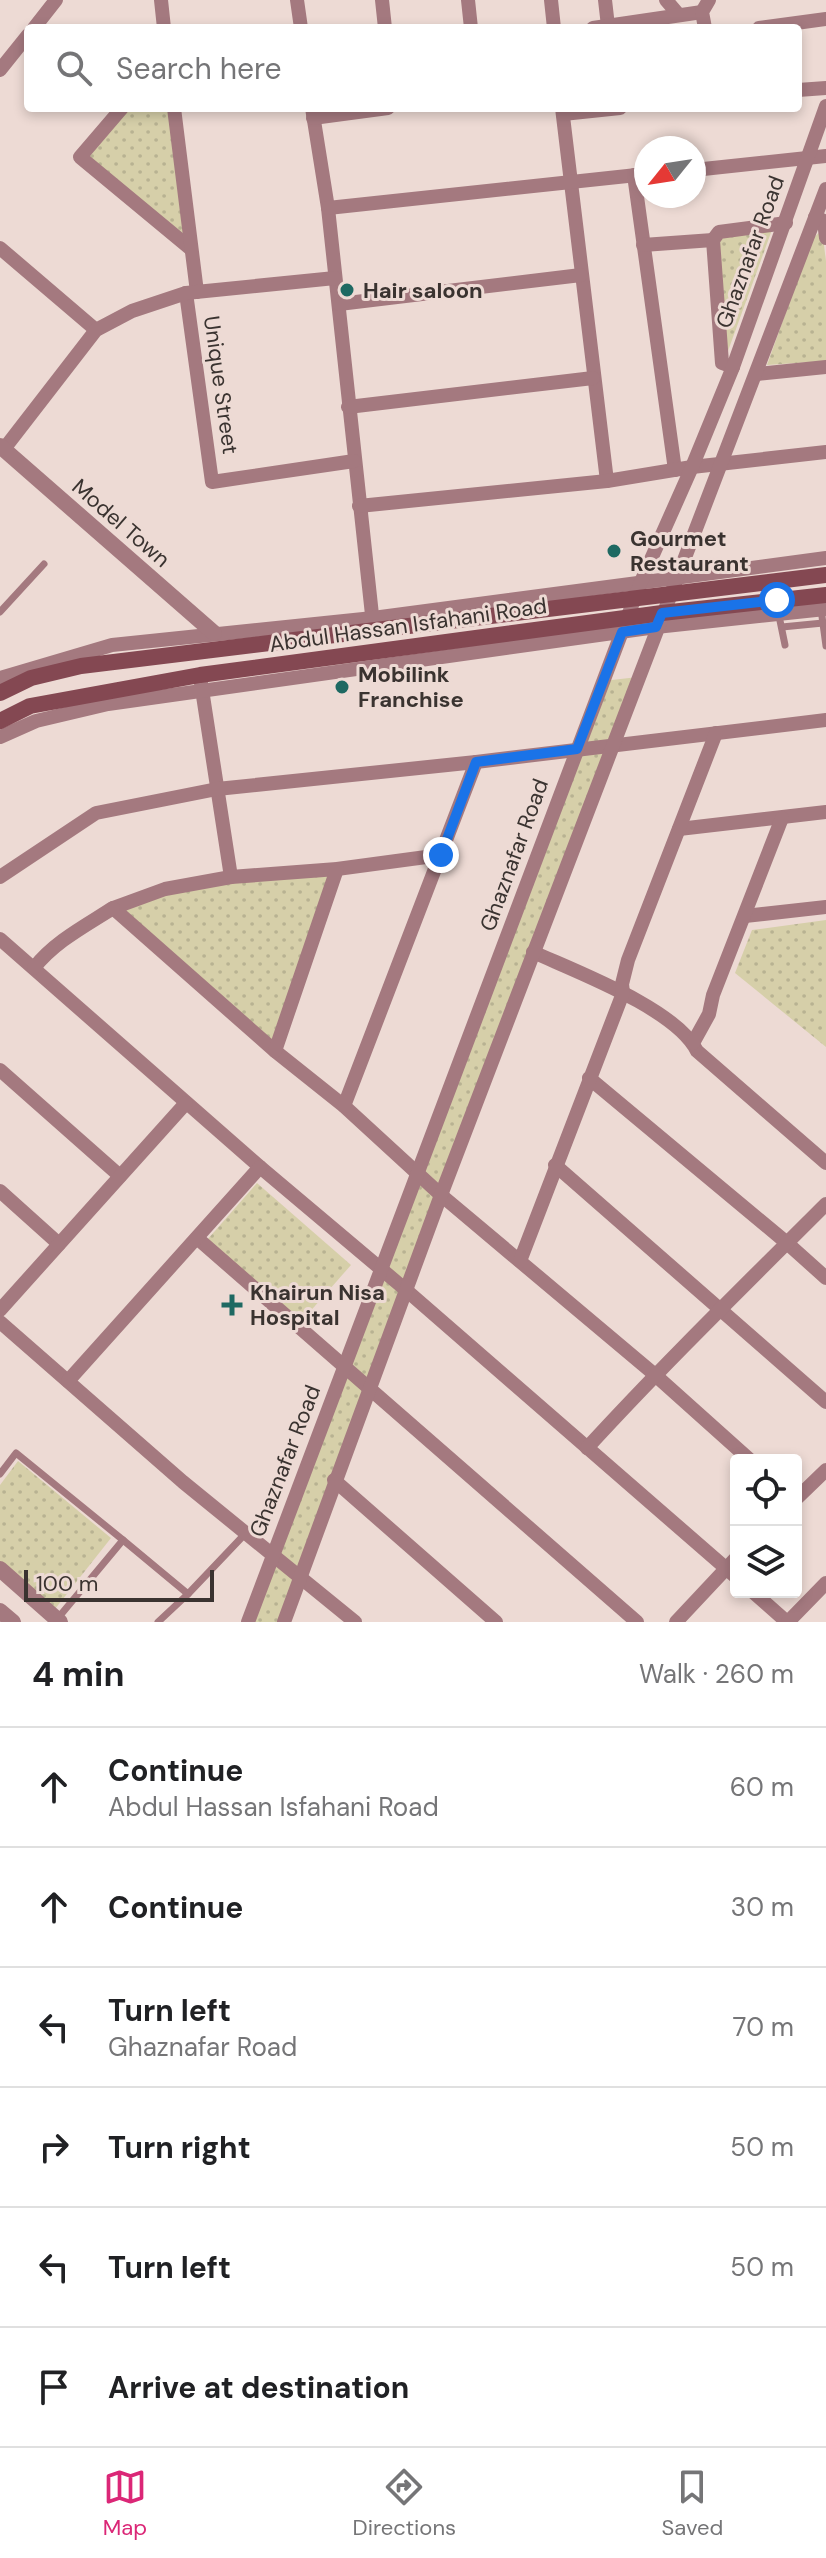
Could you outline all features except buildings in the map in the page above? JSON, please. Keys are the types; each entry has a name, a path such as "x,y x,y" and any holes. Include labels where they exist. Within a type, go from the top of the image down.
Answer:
{"main road":[{"name":"Abdul Hassan Isfahani Road","path":"0,693 31,678 81,666 373,624 673,586 826,575"},
{"name":"Abdul Hassan Isfahani Road","path":"0,721 30,706 659,620 779,614 823,606"}],"street":[{"path":"37,24 56,0"},
{"path":"161,0 164,24"},
{"path":"297,0 300,24"},
{"path":"382,0 385,24"},
{"path":"468,0 471,24"},
{"path":"551,0 554,24"},
{"path":"601,24 605,0"},
{"path":"666,0 678,14"},
{"path":"618,24 706,6"},
{"path":"789,24 826,19"},
{"path":"0,70 24,40"},
{"path":"802,90 826,88"},
{"name":"Ghaznafar Road","path":"248,1622 637,591 733,367 826,106"},
{"path":"119,112 80,157 191,249"},
{"path":"174,112 191,249 192,292"},
{"path":"562,112 607,481"},
{"path":"0,678 112,645 214,633 373,624 328,208 312,113"},
{"path":"706,169 826,156"},
{"path":"328,208 634,176"},
{"path":"284,1622 441,1195 826,189"},
{"path":"641,208 643,245 675,470"},
{"path":"815,217 824,221 826,238"},
{"path":"733,367 722,363 713,240 719,232 786,223"},
{"path":"643,245 713,240"},
{"path":"0,248 96,330"},
{"path":"339,304 581,275"},
{"path":"2,447 96,330 132,311 192,292 335,278"},
{"name":"Unique Street","path":"192,292 212,482 354,461"},
{"path":"757,374 826,367"},
{"path":"348,407 593,378"},
{"name":"Model Town","path":"2,447 214,633"},
{"path":"359,506 607,481 692,467 826,452"},
{"path":"673,586 826,558"},
{"path":"0,737 49,717 201,683 231,877"},
{"path":"0,877 96,813 217,789 826,720"},
{"path":"520,1261 623,993 628,960 716,733"},
{"path":"344,1106 476,762"},
{"path":"679,829 826,812"},
{"path":"693,1043 709,1014 713,995 782,818"},
{"path":"34,968 69,936 113,908 165,889 231,877 337,869 441,855"},
{"path":"275,1051 337,869"},
{"path":"745,916 826,907"},
{"path":"113,908 743,1454"},
{"path":"0,939 587,1448 730,1566"},
{"path":"533,952 623,993 685,1033 697,1051 826,1163"},
{"path":"0,1070 120,1176"},
{"path":"589,1078 826,1278"},
{"path":"0,1310 186,1103"},
{"path":"555,1165 826,1402"},
{"path":"68,1381 260,1167"},
{"path":"0,1191 59,1244"},
{"path":"587,1448 654,1374 826,1204"},
{"path":"197,1238 344,1370 637,1622"},
{"path":"0,1322 245,1534 301,1575 355,1622"},
{"path":"802,1493 826,1470"},
{"path":"334,1480 496,1622"},
{"path":"0,1569 59,1621"},
{"path":"676,1622 730,1571"},
{"path":"760,1598 788,1622 826,1583"},
{"path":"0,1611 13,1622"}],"lane":[{"path":"0,612 44,564"},
{"path":"785,645 779,614 823,606 826,646"},
{"path":"0,1474 16,1453 188,1594"},
{"path":"158,1622 245,1534"},
{"path":"59,1621 123,1540"}],"shaded area":[{"path":"119,112 174,112 191,249 80,157"},
{"path":"773,227 724,362 719,236"},
{"path":"822,230 826,261 826,361 767,365 812,239"},
{"path":"638,677 280,1622 254,1622 603,681"},
{"path":"337,869 275,1051 113,908 165,889"},
{"path":"826,920 826,1047 735,973 752,930"},
{"path":"257,1183 351,1265 300,1323 207,1240"},
{"path":"18,1461 111,1538 55,1609 0,1562 0,1485"}],"place":[{"name":"Hair saloon","path":"347,290"},
{"name":"Gourmet Restaurant","path":"614,551"},
{"name":"Mobilink Franchise","path":"342,687"},
{"name":"Khairun Nisa Hospital","path":"232,1305"}],"route":[{"path":"441,855 476,762 577,749 622,632 656,627 662,613 777,600"}]}
